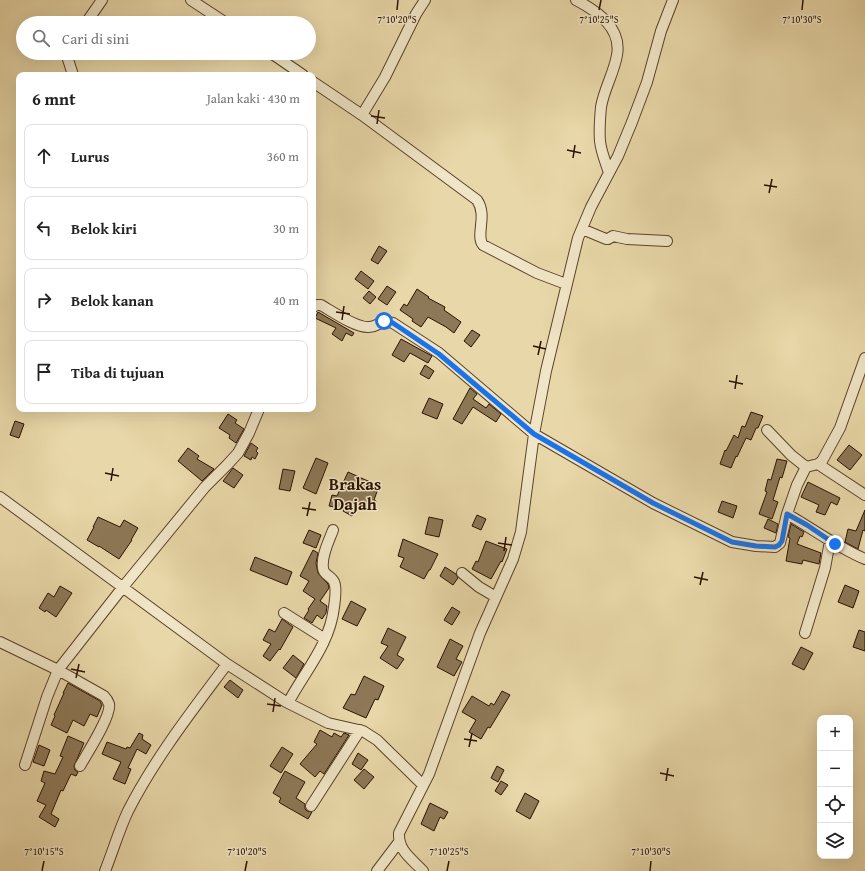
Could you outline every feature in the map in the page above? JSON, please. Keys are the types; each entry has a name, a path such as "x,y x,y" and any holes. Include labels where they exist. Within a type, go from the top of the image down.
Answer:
{"street":[{"path":"91,16 102,0"},
{"path":"191,0 215,16"},
{"path":"362,115 385,77 416,14 425,0"},
{"path":"576,0 590,7 608,23 617,37 617,54 604,91 601,108 600,142 609,174"},
{"path":"423,871 402,850 399,842 399,833 429,774 480,633 513,559 521,532 534,434 546,372 578,238 591,207 618,156 647,82 661,31 673,0"},
{"path":"68,60 72,72"},
{"path":"281,60 299,72"},
{"path":"316,84 362,115 477,200 482,213 480,240 483,245 537,273 566,284"},
{"path":"582,229 606,239 613,236 627,239 667,241"},
{"path":"316,306 322,305 362,327 372,327 384,321 393,323 439,354 534,434 653,503 732,542 756,546 775,547 782,541 787,514 797,485 806,467 818,464 822,461 840,428 865,358"},
{"path":"26,765 47,697 58,670 123,587 205,487 238,453 249,433 258,412"},
{"path":"767,430 791,455 806,467"},
{"path":"818,464 865,495"},
{"path":"0,497 228,664 288,704 328,723 360,730 377,740 423,785"},
{"path":"787,514 807,525 830,541 865,559"},
{"path":"288,704 298,685 317,657 325,639 334,607 335,586 333,580 324,573 322,568 325,551 333,530"},
{"path":"805,634 825,568 830,541"},
{"path":"462,573 479,587 496,598"},
{"path":"284,613 325,639"},
{"path":"0,642 58,670 106,698 109,704 106,719 80,766"},
{"path":"105,871 127,813 148,775 179,729 228,664"},
{"path":"311,806 360,730"},
{"path":"378,871 399,842"}],"building":[{"path":"379,246 387,251 378,264 371,260"},
{"path":"361,271 374,281 368,289 355,279"},
{"path":"387,286 396,292 387,305 378,299"},
{"path":"417,289 429,297 428,298 445,307 444,310 461,322 454,333 428,317 421,327 400,310 404,304 407,306"},
{"path":"369,291 376,297 370,304 363,298"},
{"path":"318,312 354,333 352,336 346,333 342,341 332,334 336,328 316,318"},
{"path":"472,330 480,335 471,347 464,341"},
{"path":"401,339 432,356 428,363 410,353 404,362 392,355"},
{"path":"425,365 434,371 429,379 420,374"},
{"path":"470,388 477,394 473,399 486,408 489,404 501,414 496,422 473,407 462,424 453,419"},
{"path":"429,398 443,404 437,419 422,413"},
{"path":"751,412 763,416 751,440 746,438 731,468 720,464 725,450 726,451 734,435 738,438 742,426 745,427"},
{"path":"228,414 237,420 235,423 244,429 236,443 229,438 230,435 219,428"},
{"path":"15,421 24,424 19,438 10,435"},
{"path":"251,443 258,448 256,451 258,453 255,459 252,457 251,460 244,456"},
{"path":"849,445 862,455 850,470 837,460"},
{"path":"188,448 199,456 197,459 214,469 202,481 178,461"},
{"path":"316,458 328,463 316,494 303,488"},
{"path":"777,459 787,461 773,500 778,502 772,519 759,514 767,492 765,491 768,479 771,480"},
{"path":"233,468 243,475 234,488 223,481"},
{"path":"283,469 295,471 290,491 279,489"},
{"path":"348,472 379,486 374,500 376,501 374,507 361,502 352,516 343,511 344,509 329,506 332,495 337,496"},
{"path":"808,482 840,498 837,505 831,502 825,515 816,512 819,505 801,497"},
{"path":"722,501 737,506 733,518 718,512"},
{"path":"865,510 865,531 863,530 858,549 845,542 848,529 856,531"},
{"path":"477,515 486,519 481,530 472,526"},
{"path":"98,517 120,527 124,520 138,528 119,559 87,540"},
{"path":"429,517 443,520 439,537 425,534"},
{"path":"768,519 778,524 776,533 764,528"},
{"path":"791,524 804,532 802,537 800,536 797,544 821,553 819,564 803,560 802,564 786,561 790,538 788,537"},
{"path":"309,530 321,535 316,548 303,543"},
{"path":"403,539 438,554 424,579 400,567 404,558 398,556"},
{"path":"486,541 507,549 502,562 501,561 491,579 472,569 476,561 478,562"},
{"path":"313,550 318,553 316,563 318,573 328,584 329,588 320,601 327,606 326,613 322,619 317,615 312,623 304,618 315,599 303,591 309,581 300,576"},
{"path":"255,557 292,572 287,585 250,570"},
{"path":"445,567 456,574 458,578 453,585 440,576"},
{"path":"845,585 859,591 853,608 838,602"},
{"path":"60,586 72,593 56,617 46,610 45,612 39,608 48,593 54,597"},
{"path":"351,601 366,609 357,626 342,619"},
{"path":"452,607 460,612 452,625 444,620"},
{"path":"282,619 293,627 280,650 279,649 270,661 263,656 271,644 263,640 269,629 275,632"},
{"path":"388,628 406,637 397,655 404,659 397,669 380,658 388,646 381,643"},
{"path":"859,630 865,632 865,651 853,647"},
{"path":"450,639 463,646 456,659 462,662 454,676 437,667"},
{"path":"801,647 813,653 804,670 792,664"},
{"path":"293,655 304,664 296,678 283,668"},
{"path":"364,676 384,686 378,700 375,699 366,718 343,708 351,694 355,695"},
{"path":"230,680 243,690 238,698 224,687"},
{"path":"68,683 100,701 102,705 97,717 90,714 84,726 73,720 67,733 51,725"},
{"path":"502,691 510,695 490,728 488,727 481,739 469,732 476,720 462,712 472,696 489,706 491,703 494,705"},
{"path":"320,730 332,737 334,733 341,737 344,733 349,735 324,774 320,771 315,777 300,764 317,744 314,742"},
{"path":"139,733 143,735 142,739 151,745 146,754 137,749 128,768 131,769 125,784 113,779 121,762 102,754 107,742 126,749 127,747 130,748"},
{"path":"68,736 84,743 74,766 75,770 78,772 76,776 71,774 63,791 61,790 51,814 59,819 55,827 39,817 46,805 37,801 45,783 41,781 44,771 55,774 63,757 60,756"},
{"path":"39,745 50,750 44,766 33,762"},
{"path":"282,747 293,754 281,773 270,766"},
{"path":"358,753 368,760 361,770 352,764"},
{"path":"497,766 504,770 498,782 491,778"},
{"path":"364,769 374,777 364,789 354,780"},
{"path":"285,771 305,782 296,798 305,804 305,809 307,811 312,812 308,819 280,803 281,798 273,793"},
{"path":"501,781 508,785 501,795 495,791"},
{"path":"525,793 539,801 530,819 516,811"},
{"path":"430,803 448,812 444,819 440,817 434,831 421,824"}],"district":[{"name":"Brakas Dajah","path":"355,493"}],"route":[{"path":"384,321 393,323 439,354 534,434 653,503 732,542 756,546 775,547 779,545 782,541 787,514 807,525 835,544"}]}
